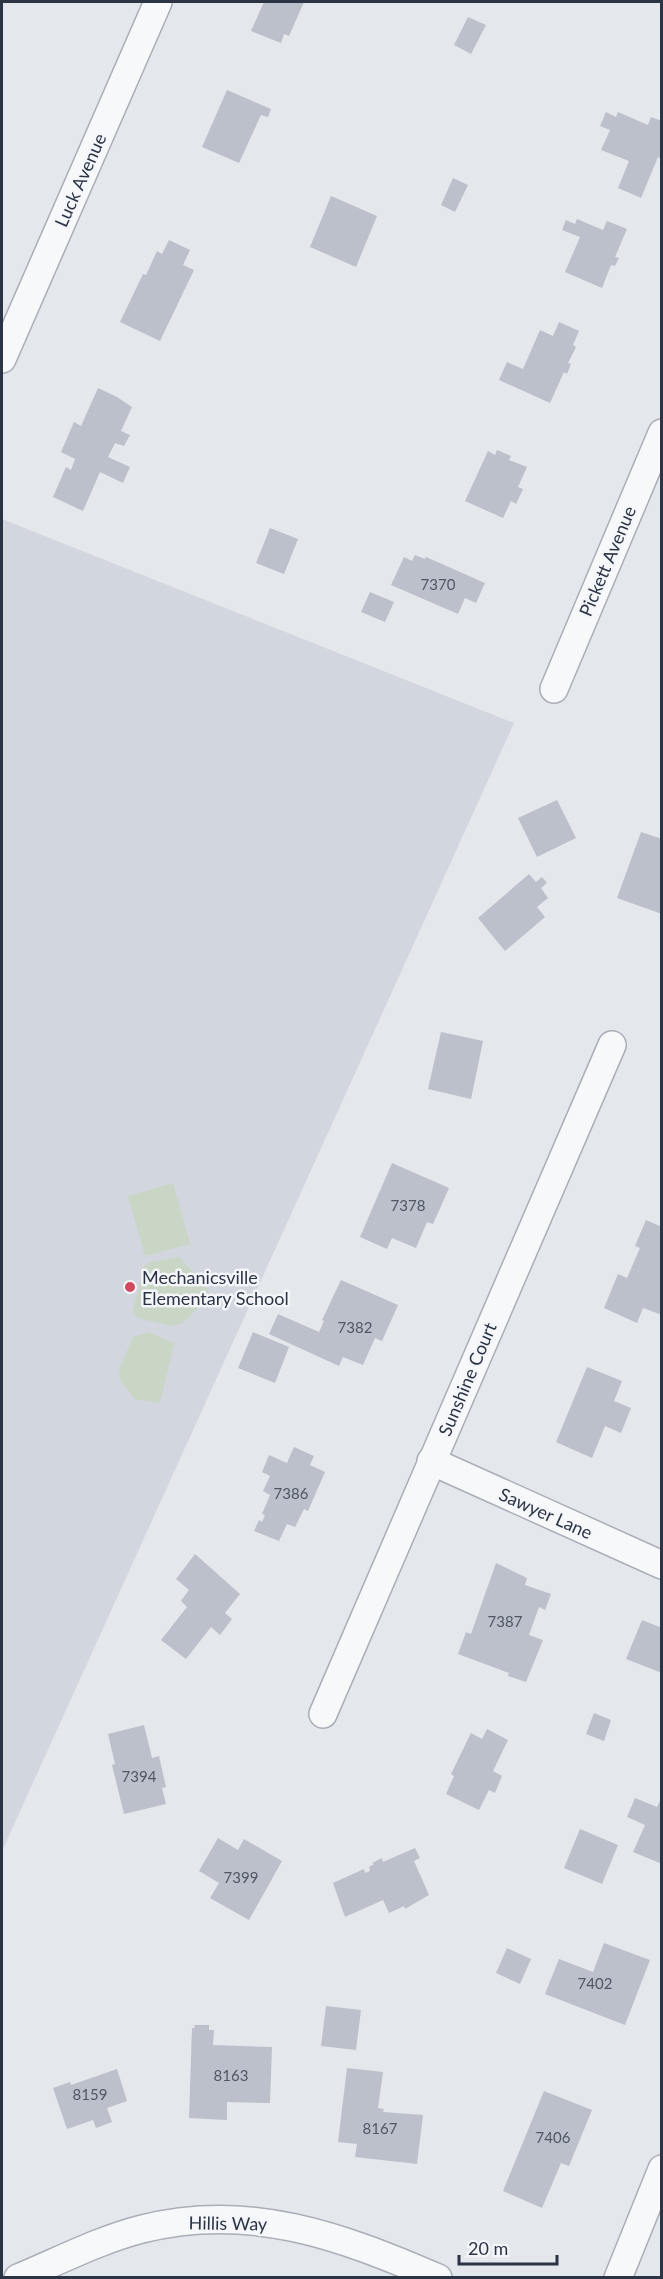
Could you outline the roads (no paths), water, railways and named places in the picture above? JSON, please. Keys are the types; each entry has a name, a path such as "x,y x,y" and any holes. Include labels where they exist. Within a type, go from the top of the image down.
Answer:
{"street":[{"name":"Luck Avenue","path":"2,359 158,2"},
{"name":"Pickett Avenue","path":"554,689 662,433"},
{"name":"Sunshine Court","path":"323,1714 612,1045"},
{"name":"Sawyer Lane","path":"431,1461 662,1565"},
{"path":"618,2277 662,2169"},
{"name":"Hillis Way","path":"18,2277 114,2238 143,2229 192,2220 242,2219 292,2226 354,2244 438,2277"}],"place":[{"name":"Mechanicsville Elementary School","path":"130,1287"}]}
